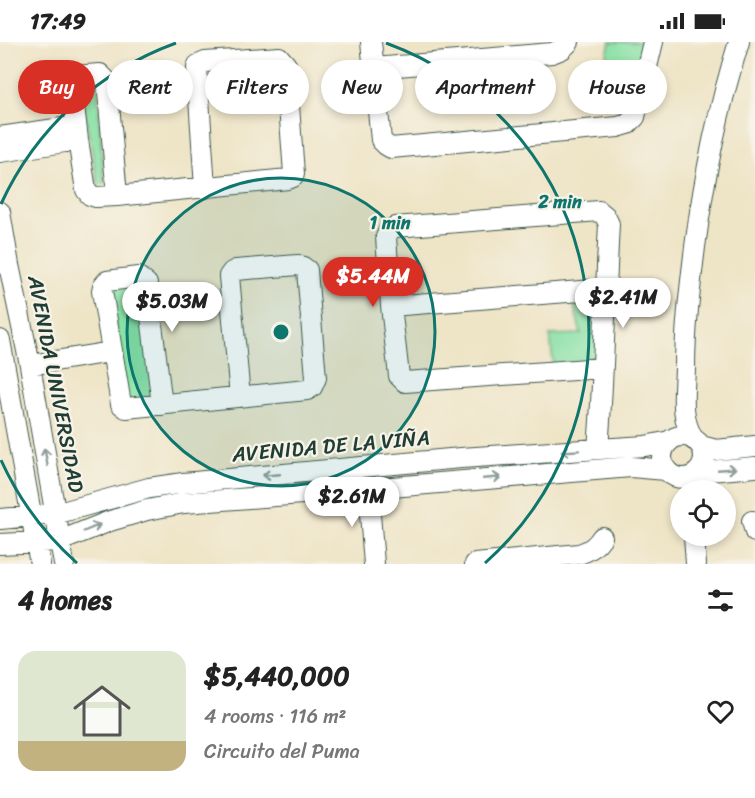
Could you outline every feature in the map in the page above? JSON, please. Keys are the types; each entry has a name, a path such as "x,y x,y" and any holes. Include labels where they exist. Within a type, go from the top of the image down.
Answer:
{"street":[{"path":"371,42 373,60"},
{"path":"403,66 552,53 562,49 569,42"},
{"path":"378,114 381,140 391,148 618,127 628,124 635,117 653,42"},
{"path":"685,479 662,460 662,454 682,423 684,414 686,324 702,192 733,44"},
{"path":"117,196 107,81 100,74 74,76 71,80 77,133 86,190 90,195 117,196 205,188 288,179 294,174 286,65 279,57 206,62 198,65 205,188"},
{"path":"0,137 77,133"},
{"path":"0,152 77,133"},
{"path":"598,449 602,394 609,224 605,216 599,211 395,227 389,231 386,237 391,306 399,376 405,382 602,368"},
{"name":"AVENIDA UNIVERSIDAD","path":"0,212 4,265 30,365 64,564"},
{"path":"162,405 147,284 138,277 107,282 102,291 111,352 121,404 126,408 162,405 240,397 306,390 316,378 307,270 303,267 298,265 236,270 229,276 240,397"},
{"path":"391,306 606,289"},
{"path":"0,340 40,564"},
{"path":"30,365 111,352"},
{"path":"684,414 689,432 698,443 704,459 685,479"},
{"path":"672,440 684,437 716,450 755,446"},
{"name":"AVENIDA DE LA VIÑA","path":"0,519 55,514 149,488 183,483 461,458 645,446 672,440"},
{"path":"461,458 463,481"},
{"path":"0,544 60,542 110,520 184,503 631,467 685,479 755,467"},
{"path":"307,472 308,494"},
{"path":"368,489 374,564"},
{"path":"475,564 579,554 588,552 597,545 602,537"},
{"path":"695,546 696,564"}],"green space":[{"path":"610,42 649,42 643,60 606,59"},
{"path":"95,84 97,84 104,184 98,185 85,114 95,114"},
{"path":"138,280 158,403 127,406 109,283"},
{"path":"600,300 596,365 554,371 550,335 581,334 574,305"}]}
